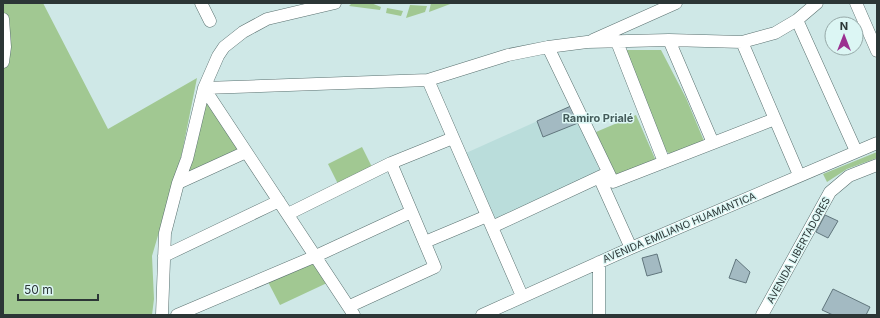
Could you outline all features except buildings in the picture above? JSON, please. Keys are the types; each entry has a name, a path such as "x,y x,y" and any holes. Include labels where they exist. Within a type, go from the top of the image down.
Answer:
{"street":[{"path":"201,3 210,21"},
{"path":"162,315 165,233 178,183 187,159 204,88 218,56 224,47 243,32 279,15 335,3"},
{"path":"587,42 676,3"},
{"path":"204,88 428,80 508,55 548,47 587,42 669,40 742,42 775,33 797,20 817,3"},
{"path":"856,3 876,42"},
{"path":"3,18 5,47 3,62"},
{"path":"797,20 856,152"},
{"path":"669,40 713,143"},
{"path":"617,42 664,162"},
{"path":"742,42 799,175"},
{"path":"548,47 607,177 631,248"},
{"path":"428,80 522,296"},
{"path":"204,88 352,311 435,267 391,164"},
{"path":"425,242 490,221 607,177 664,162 775,119"},
{"path":"288,214 391,164 453,138"},
{"name":"AVENIDA EMILIANO HUAMANTICA","path":"482,315 631,248 877,143"},
{"path":"178,183 246,152"},
{"name":"AVENIDA LIBERTADORES","path":"762,315 830,192 849,176 877,165"},
{"path":"164,256 279,200"},
{"path":"176,315 316,256 411,212"},
{"path":"599,262 599,315"}],"shaded area":[{"path":"571,106 601,173 496,220 466,153"}],"green space":[{"path":"3,3 43,3 108,129 197,78 182,153 152,256 154,299 152,315 3,315"},
{"path":"352,3 371,3 381,7 380,10 349,6"},
{"path":"431,3 453,3 429,12"},
{"path":"410,5 427,6 425,12 406,18"},
{"path":"387,8 403,11 401,16 386,13"},
{"path":"623,50 661,50 686,98 704,141 670,154 666,151"},
{"path":"204,88 246,152 178,183"},
{"path":"636,115 656,161 616,178 596,132"},
{"path":"362,147 372,167 338,184 328,164"},
{"path":"877,152 877,158 847,169 827,182 823,174"},
{"path":"316,256 327,283 280,305 267,280"}],"district":[{"name":"Ramiro Prialé","path":"598,118"}]}
